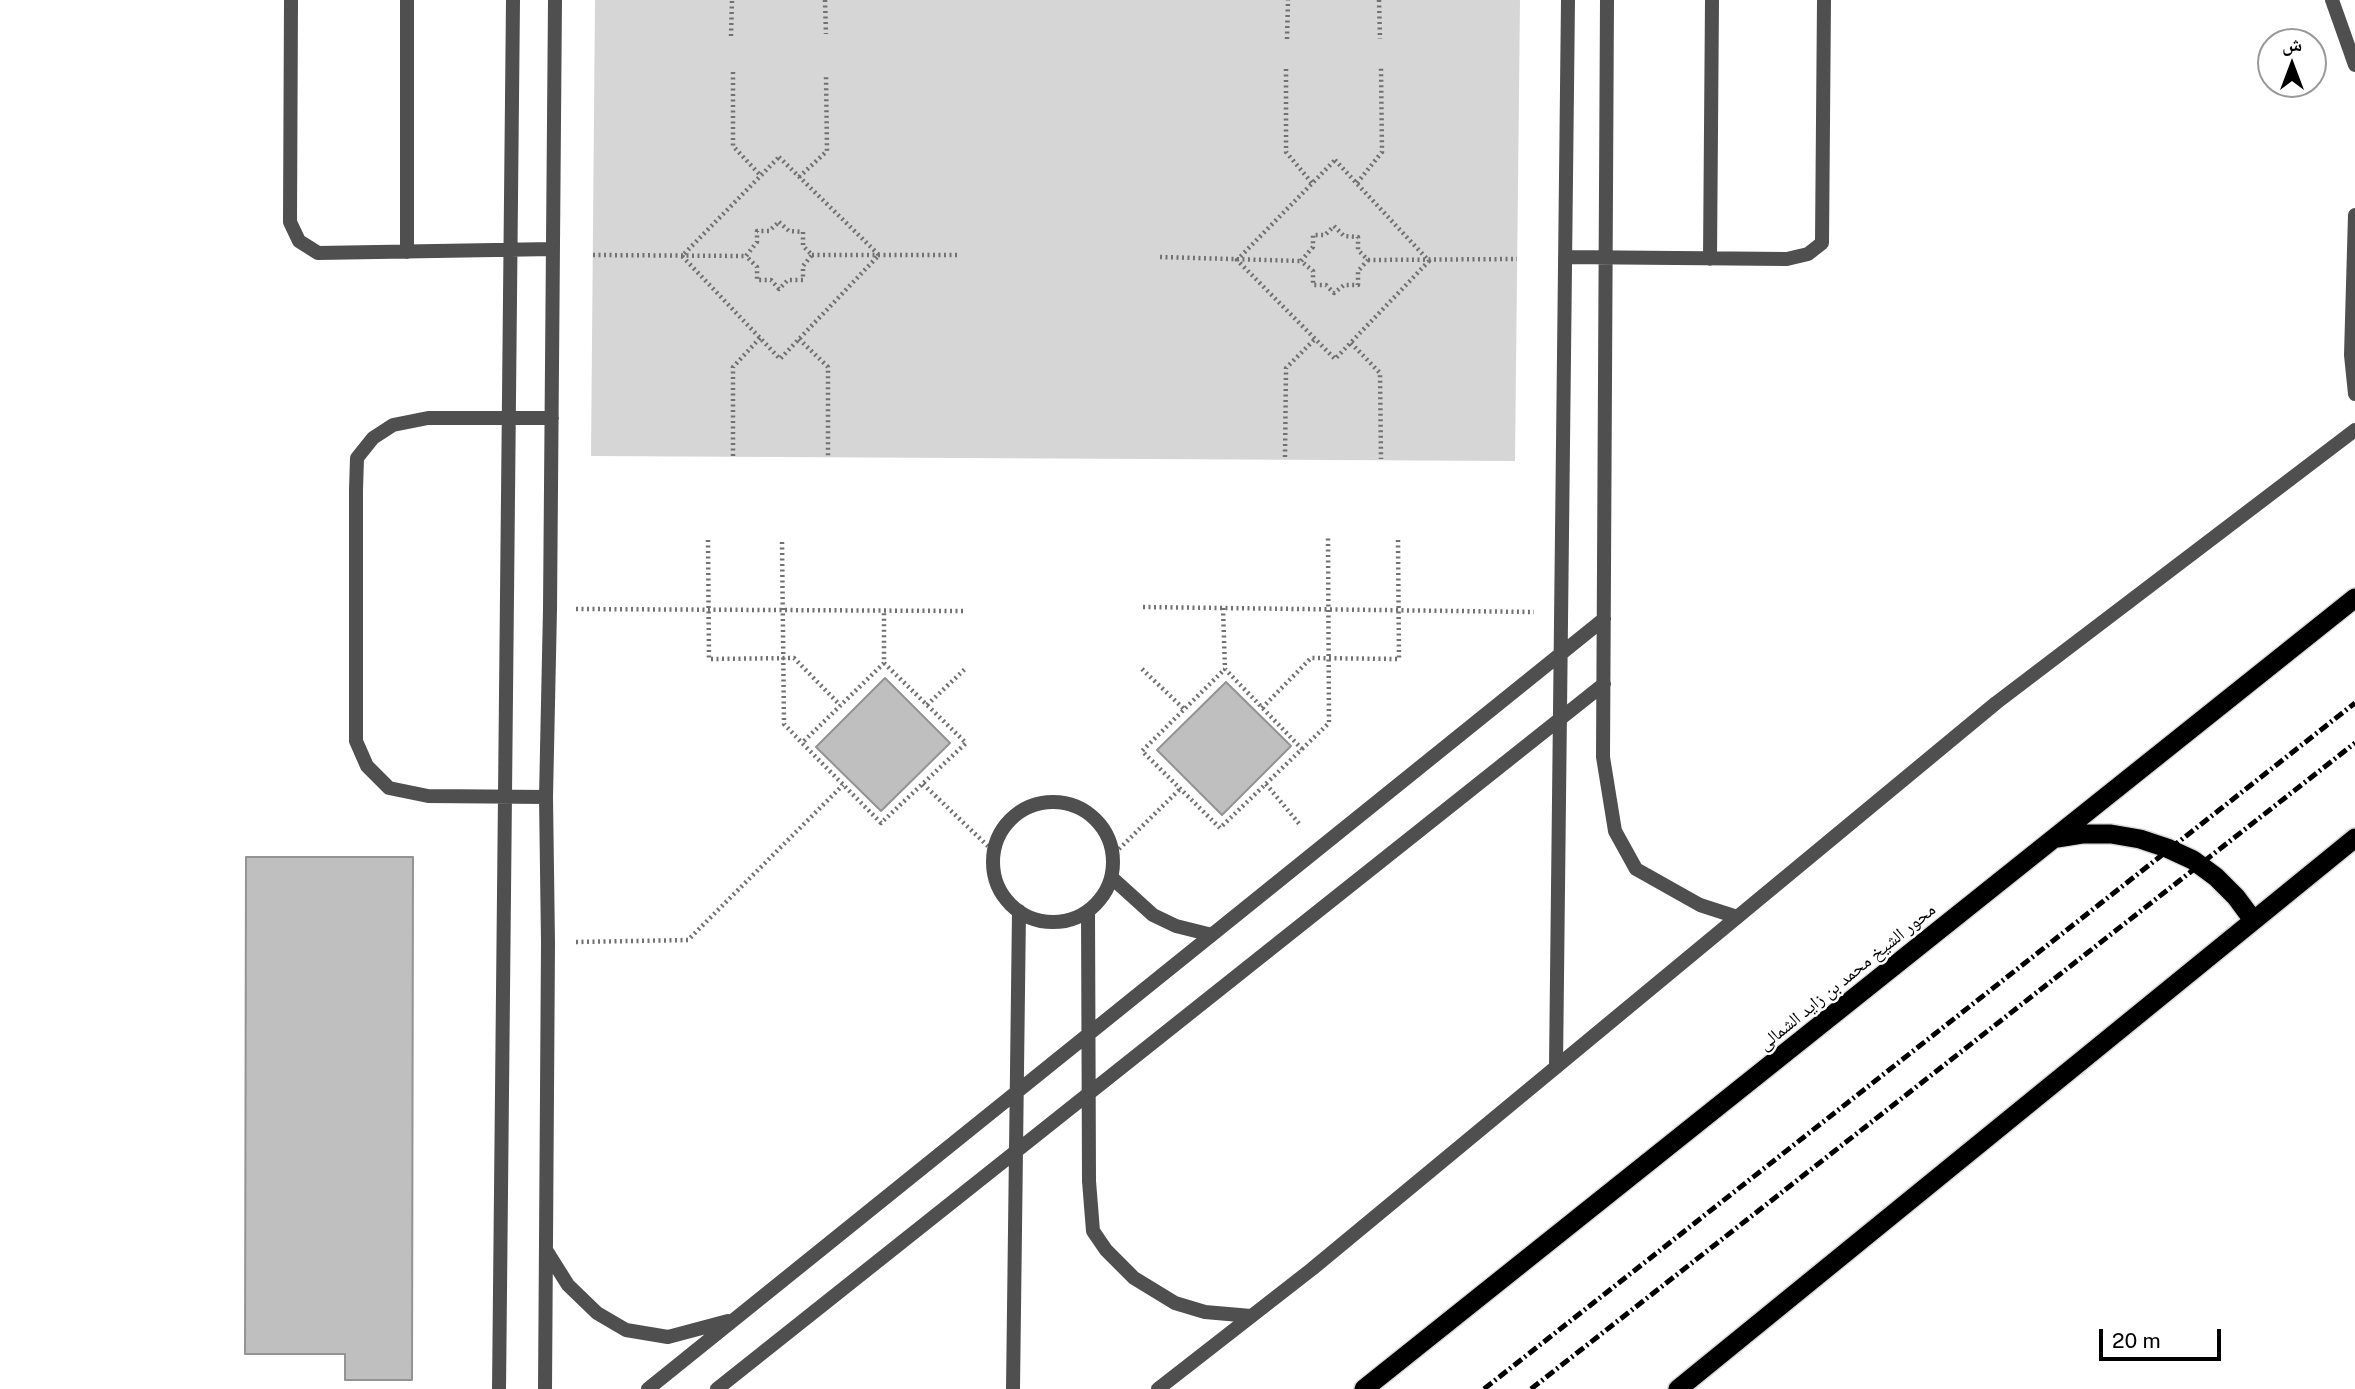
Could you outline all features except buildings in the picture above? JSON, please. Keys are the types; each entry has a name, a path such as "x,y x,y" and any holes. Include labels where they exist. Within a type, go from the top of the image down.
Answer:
{"highway":[{"name":"محور الشيخ محمد بن زايد الشمالى","path":"1364,1389 2054,838 2345,613 2355,598"},
{"path":"2054,838 2111,834 2140,839 2167,848 2193,860 2216,877 2236,897 2253,920"},
{"path":"1678,1389 2355,838"}],"street":[{"path":"291,0 290,222 299,241 318,253 553,249"},
{"path":"407,0 407,252"},
{"path":"499,1389 513,0"},
{"path":"545,1389 548,943 546,797 555,0"},
{"path":"1556,1067 1568,0"},
{"path":"1607,0 1603,757 1615,831 1636,869 1700,905 1737,917"},
{"path":"1710,259 1712,0"},
{"path":"1565,257 1787,259 1808,254 1822,243 1824,0"},
{"path":"2332,0 2355,65"},
{"path":"2355,215 2351,355 2355,394"},
{"path":"546,797 428,796 389,788 367,766 356,740 356,490 357,457 373,438 393,425 428,418 552,418"},
{"path":"1158,1389 1312,1269 1996,703 2355,430"},
{"path":"648,1389 1604,619"},
{"path":"717,1389 1604,684"},
{"path":"1045,801 1067,803 1087,811 1102,825 1113,855 1110,885 1098,902 1082,915 1062,922 1042,922 1024,915 1009,904 998,888 992,870 993,850 1000,833 1012,818 1028,807 1045,801"},
{"path":"1111,877 1153,915 1176,926 1212,935"},
{"path":"1013,1389 1019,911"},
{"path":"1088,911 1089,1181 1093,1231 1105,1250 1133,1278 1175,1303 1205,1312 1251,1316"},
{"path":"546,1250 568,1285 597,1313 626,1330 668,1336 733,1320"}],"path":[{"path":"731,36 732,0"},
{"path":"825,0 826,34"},
{"path":"1287,38 1289,0"},
{"path":"1379,0 1380,38"},
{"path":"1357,183 1382,152 1381,68"},
{"path":"1286,69 1286,152 1312,183"},
{"path":"733,72 733,146 761,176"},
{"path":"799,177 827,151 826,74"},
{"path":"682,256 779,158 879,255"},
{"path":"1237,260 1335,159 1429,261"},
{"path":"746,256 758,242 757,231 769,231 779,222 789,231 803,232 803,246 812,255 958,255"},
{"path":"1301,261 1313,247 1313,235 1325,235 1334,226 1344,236 1358,237 1358,250 1368,260 1517,259"},
{"path":"593,254 746,256 758,267 758,280 771,280 779,289 788,281 803,281 803,266 812,255"},
{"path":"682,256 780,359 879,255"},
{"path":"1160,257 1301,261 1313,271 1313,285 1326,285 1334,293 1343,285 1358,285 1358,271 1368,260"},
{"path":"1237,260 1335,359 1429,261"},
{"path":"733,456 733,367 760,338"},
{"path":"799,339 828,367 828,456"},
{"path":"1285,457 1286,368 1315,339"},
{"path":"1351,343 1380,373 1381,459"},
{"path":"1224,669 1142,751 1220,828 1329,723 1328,537"},
{"path":"1262,708 1311,659 1399,659 1398,539"},
{"path":"708,540 709,659 794,658 840,705"},
{"path":"782,542 784,724 881,822 966,743 884,663 884,611"},
{"path":"1143,607 1561,613"},
{"path":"1223,608 1224,669 1302,749"},
{"path":"550,609 963,611"},
{"path":"802,743 884,663"},
{"path":"927,705 965,669"},
{"path":"1142,669 1184,709"},
{"path":"923,784 993,850"},
{"path":"1266,784 1320,848"},
{"path":"548,943 688,940 843,785"},
{"path":"1113,855 1181,788"}],"shaded area":[{"path":"595,0 1520,0 1515,461 591,456"}],"railway":[{"path":"1484,1389 2355,703"},
{"path":"1531,1389 2355,743"}]}
